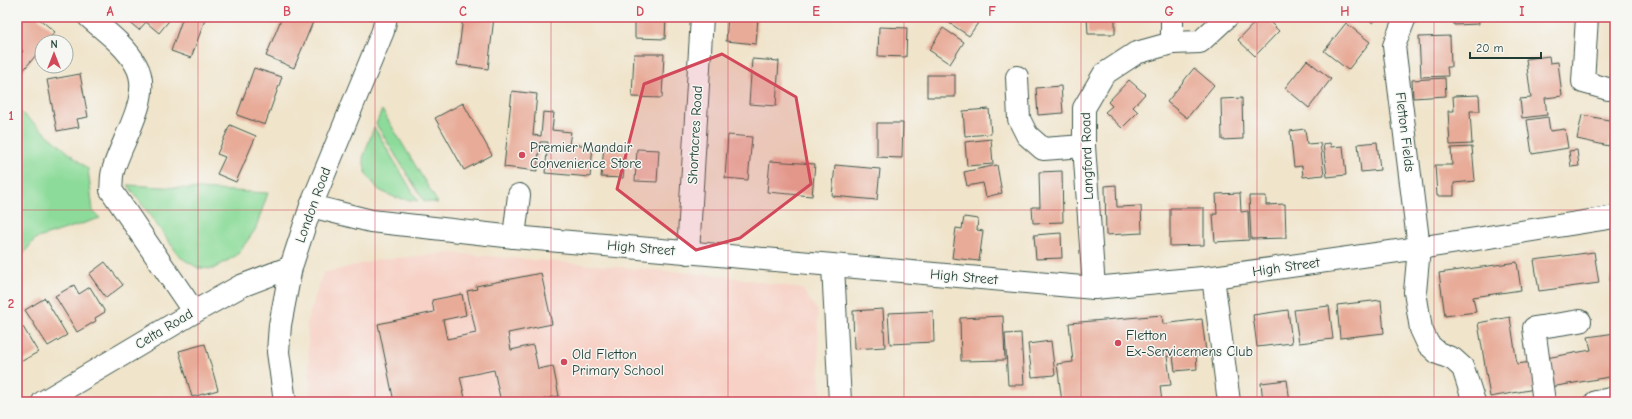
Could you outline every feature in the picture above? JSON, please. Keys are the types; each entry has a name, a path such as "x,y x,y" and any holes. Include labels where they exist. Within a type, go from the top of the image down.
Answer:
{"street":[{"path":"89,17 127,53 136,65 142,81 138,106 113,172 111,190 194,312"},
{"name":"London Road","path":"285,402 278,352 280,325 291,267 311,206 383,31 386,17"},
{"name":"Shortacres Road","path":"688,253 702,17"},
{"path":"1172,17 1172,43"},
{"name":"Langford Road","path":"1094,288 1084,146 1084,108 1104,74 1136,53 1172,43 1200,42 1227,17"},
{"name":"Fletton Fields","path":"1405,17 1394,46 1419,248 1415,292 1421,329 1428,344 1438,353 1453,359 1463,368 1474,402"},
{"path":"1587,17 1583,82 1608,89"},
{"path":"1017,77 1019,119 1027,134 1043,149 1084,146"},
{"path":"514,236 519,195"},
{"name":"High Street","path":"311,206 371,221 514,236 688,253 1094,288 1213,277 1419,248 1615,217"},
{"path":"833,266 840,402"},
{"name":"Celta Road","path":"43,402 194,312 241,286 291,267"},
{"path":"1213,277 1229,402"},
{"path":"1544,402 1534,328 1580,321"},
{"path":"1596,402 1615,398"}],"highlighted area":[{"path":"722,54 796,97 811,184 740,238 696,250 617,189 644,84"}],"shaded area":[{"name":"Old Fletton Primary School","path":"450,253 726,276 802,289 817,310 821,402 311,402 307,322 323,273 378,260"}],"green space":[{"path":"17,109 88,169 93,211 100,218 35,239 17,262"},
{"path":"382,110 438,203 424,201 376,124"},
{"path":"374,127 418,201 396,198 379,190 366,174 363,158"},
{"path":"128,185 268,193 255,230 237,255 213,269 198,268 180,257"}],"building":[{"path":"17,17 37,17 55,32 53,34 34,34 34,58 21,73 17,70 17,59 23,51 17,46"},
{"path":"123,17 172,17 159,33 146,22 139,30"},
{"path":"183,17 206,17 191,58 171,51"},
{"path":"282,17 315,17 294,68 266,56"},
{"path":"463,17 494,17 488,69 457,65"},
{"path":"635,17 666,17 665,39 635,38"},
{"path":"728,17 758,17 756,44 726,41"},
{"path":"952,17 982,17 969,36 948,22"},
{"path":"1087,17 1115,17 1115,34 1088,34"},
{"path":"1260,17 1265,17 1279,31 1255,56 1238,40"},
{"path":"1365,17 1378,17 1373,23"},
{"path":"1454,17 1478,17 1479,24 1454,25"},
{"path":"1346,23 1370,42 1348,70 1324,51"},
{"path":"879,27 907,28 906,57 878,56"},
{"path":"943,28 964,42 950,64 929,50"},
{"path":"1450,36 1451,67 1447,67 1448,76 1421,77 1419,37"},
{"path":"634,54 664,54 662,98 632,97"},
{"path":"1549,56 1550,63 1558,62 1562,96 1545,98 1547,115 1522,118 1520,99 1531,98 1526,59"},
{"path":"752,59 779,61 776,106 749,104"},
{"path":"1307,60 1331,79 1309,108 1285,88"},
{"path":"254,68 282,77 265,125 237,115"},
{"path":"1194,68 1214,85 1187,118 1167,102"},
{"path":"80,74 88,117 77,119 79,127 57,131 47,80"},
{"path":"927,75 955,75 955,97 927,97"},
{"path":"1445,78 1446,96 1413,98 1412,80"},
{"path":"1129,80 1145,94 1133,107 1138,112 1122,128 1105,112 1112,106 1108,102"},
{"path":"1061,86 1063,113 1038,115 1036,88"},
{"path":"512,91 537,94 533,135 541,136 543,112 554,113 552,130 571,132 569,144 593,146 590,177 545,173 548,142 540,142 537,171 504,167"},
{"path":"1479,95 1480,111 1470,111 1472,144 1450,145 1448,111 1454,111 1453,96"},
{"path":"1242,98 1243,139 1222,140 1221,99"},
{"path":"463,103 492,155 464,170 435,118"},
{"path":"989,109 991,134 965,136 963,111"},
{"path":"1582,115 1614,121 1609,146 1577,139"},
{"path":"1548,117 1550,131 1565,129 1568,148 1532,154 1527,120"},
{"path":"877,123 903,123 902,158 877,157"},
{"path":"230,125 256,136 236,182 217,174 225,157 217,154"},
{"path":"1305,129 1307,144 1320,143 1324,175 1303,177 1302,166 1294,167 1290,131"},
{"path":"728,135 752,137 748,180 725,178"},
{"path":"991,139 993,164 967,166 965,142"},
{"path":"1377,142 1380,170 1361,172 1358,144"},
{"path":"1330,143 1331,147 1343,146 1346,175 1327,177 1323,144"},
{"path":"604,146 626,148 623,178 601,177"},
{"path":"1472,147 1475,181 1454,183 1454,196 1437,196 1435,165 1452,165 1451,148"},
{"path":"637,149 659,150 657,182 635,181"},
{"path":"1577,150 1579,166 1571,167 1569,151"},
{"path":"770,161 815,164 812,196 767,192"},
{"path":"835,165 880,169 877,200 832,196"},
{"path":"997,165 1002,193 986,197 983,183 967,186 964,172"},
{"path":"1062,171 1063,222 1033,223 1032,207 1040,207 1039,172"},
{"path":"1116,185 1117,207 1141,206 1142,233 1106,235 1105,186"},
{"path":"1240,193 1241,212 1248,211 1249,240 1215,242 1213,214 1217,214 1216,194"},
{"path":"1249,196 1266,196 1266,205 1285,204 1286,238 1251,239"},
{"path":"1170,208 1204,208 1204,245 1170,246"},
{"path":"964,217 978,219 977,230 983,231 979,261 952,258 956,228 962,229"},
{"path":"1061,233 1062,258 1036,259 1034,235"},
{"path":"1594,252 1599,283 1539,291 1534,260"},
{"path":"105,262 123,285 106,298 89,274"},
{"path":"1517,262 1521,290 1473,297 1476,312 1445,316 1439,273"},
{"name":"Old Fletton Primary School","path":"541,273 552,324 508,333 511,350 533,345 538,369 553,366 559,396 544,399 545,402 501,402 494,370 460,377 466,402 394,402 378,324 434,312 432,300 462,294 466,315 443,320 447,339 476,333 467,291 477,289 476,286"},
{"path":"1615,276 1615,310 1614,310 1610,277"},
{"path":"74,285 79,294 90,287 105,312 95,318 96,321 77,332 55,296"},
{"path":"45,298 67,335 48,346 25,310"},
{"path":"1381,300 1384,333 1340,338 1337,305"},
{"path":"1329,306 1333,339 1299,343 1294,310"},
{"path":"883,309 885,347 854,349 853,311"},
{"path":"1288,310 1292,343 1257,347 1253,315"},
{"path":"933,311 934,342 890,344 888,313"},
{"name":"Fletton Ex-Servicemens Club","path":"1162,315 1163,324 1202,319 1206,352 1196,354 1197,369 1175,371 1173,356 1167,356 1171,385 1160,386 1162,402 1062,402 1057,364 1073,362 1069,323"},
{"path":"1003,316 1005,360 961,361 960,318"},
{"path":"1510,317 1517,364 1531,362 1535,389 1490,397 1478,323"},
{"path":"23,327 38,352 17,364 17,331"},
{"path":"1021,333 1024,385 1008,385 1005,334"},
{"path":"1615,333 1615,376 1551,387 1546,358 1591,350 1588,337"},
{"path":"1051,341 1055,375 1032,377 1028,344"},
{"path":"205,344 218,390 192,397 179,351"},
{"path":"1287,380 1290,402 1263,402 1261,383"}],"place":[{"name":"Premier Mandair Convenience Store","path":"522,155"},
{"name":"Fletton Ex-Servicemens Club","path":"1118,343"},
{"name":"Old Fletton Primary School","path":"564,362"}]}
